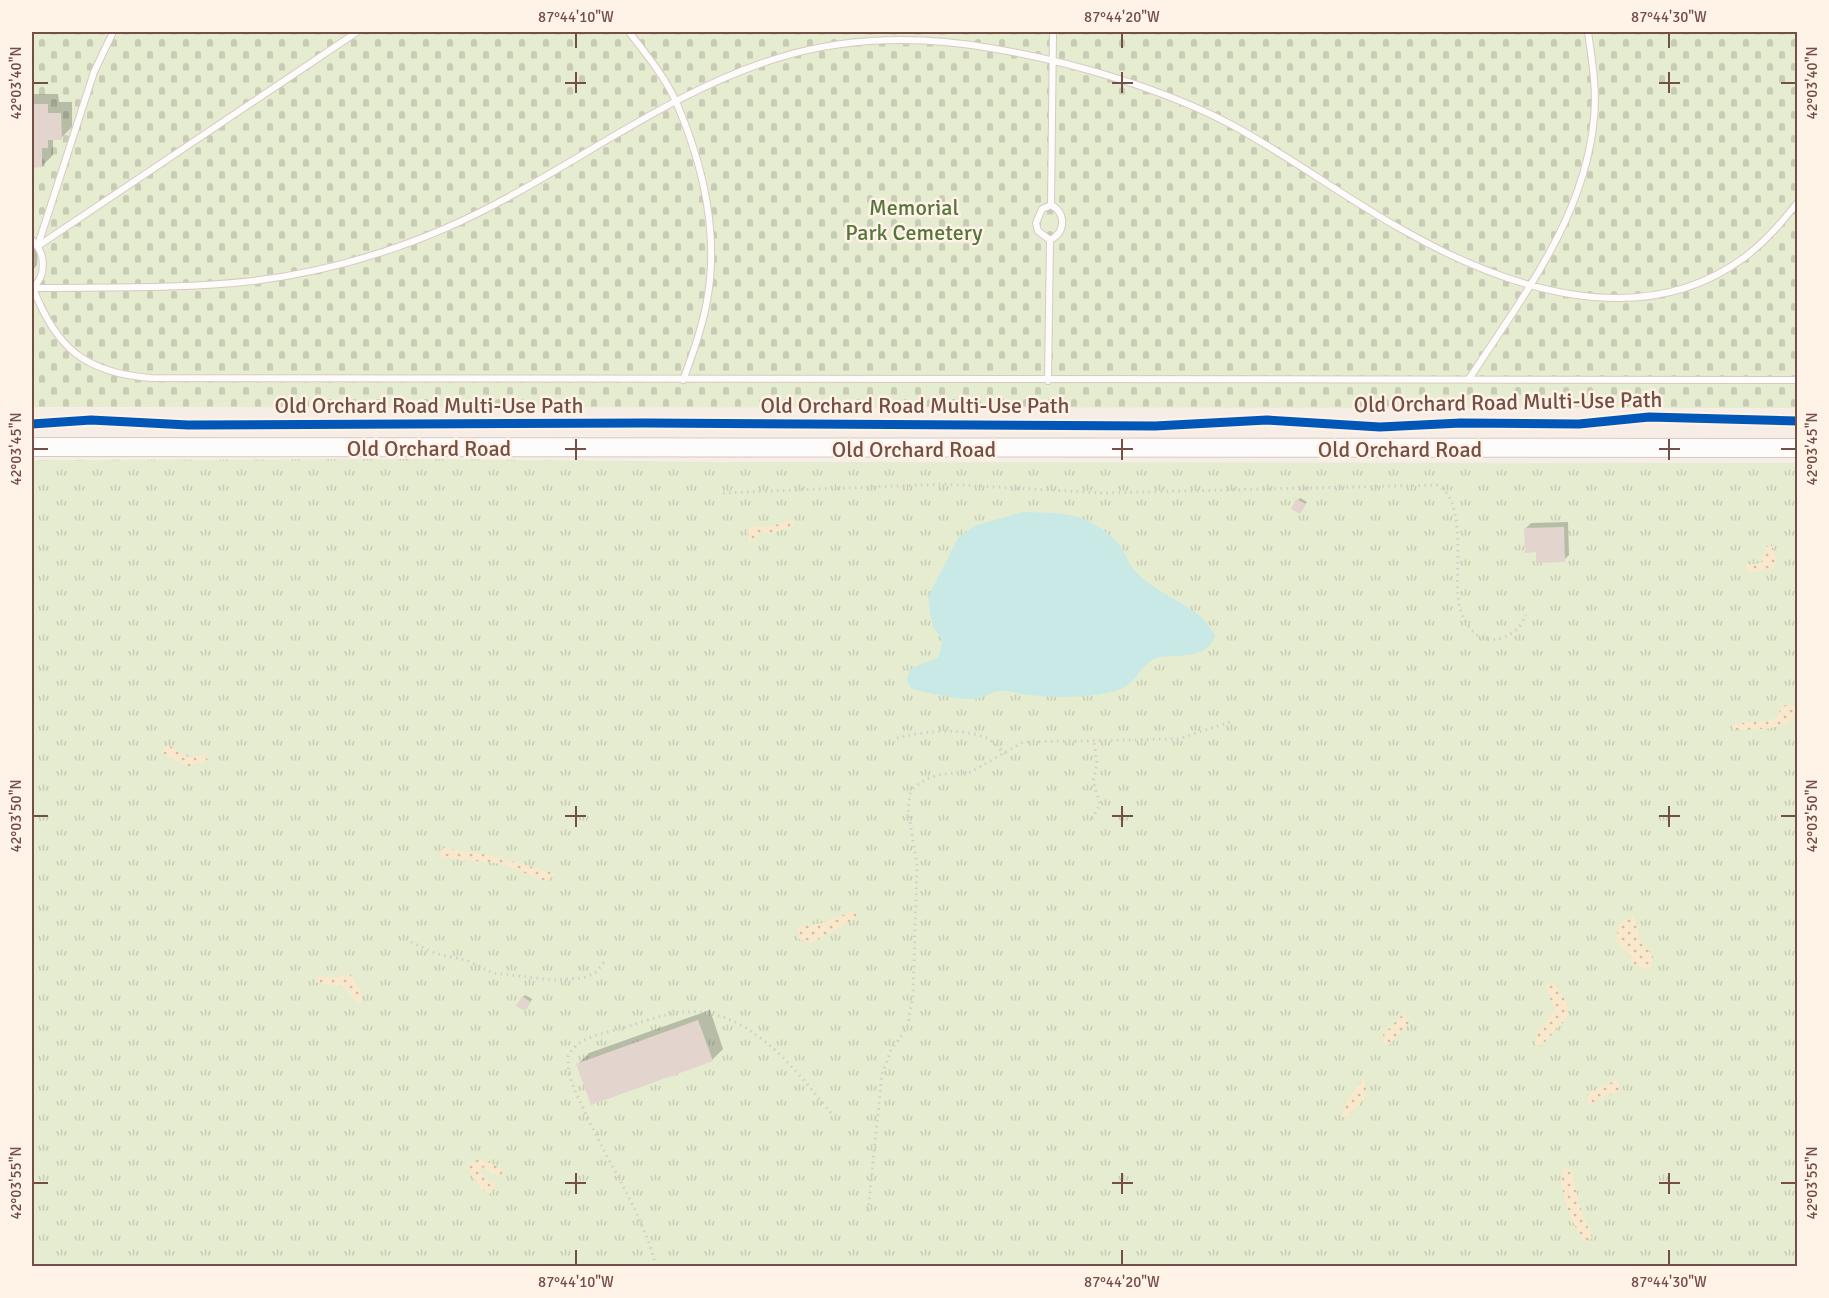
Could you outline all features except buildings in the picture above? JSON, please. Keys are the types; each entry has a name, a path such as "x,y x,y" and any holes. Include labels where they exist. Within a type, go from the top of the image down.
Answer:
{"main road":[{"name":"Old Orchard Road","path":"32,447 1797,448"}],"lane":[{"path":"38,246 94,72 113,32"},
{"path":"38,246 357,32"},
{"path":"629,32 676,103 695,156 711,230 708,299 699,336 683,380"},
{"path":"1050,240 1060,233 1063,224 1062,215 1051,205 1053,32"},
{"path":"1469,379 1549,256 1572,211 1587,165 1594,116 1593,71 1588,32"},
{"path":"32,288 253,281 334,265 392,248 447,228 676,103 775,58 861,41 948,41 1053,61 1168,98 1228,123 1405,231 1481,269 1529,286 1604,298 1637,299 1675,291 1711,278 1745,257 1775,230 1797,202"},
{"path":"1050,240 1038,231 1036,223 1042,208 1051,205"},
{"path":"32,240 38,246 42,258 40,279 32,288"},
{"path":"1048,381 1050,240"},
{"path":"32,288 54,334 69,348 105,370 128,376 1048,381 1797,380"}],"path":[{"path":"723,493 945,483 1103,493 1437,485 1449,495 1454,511 1460,606 1469,627 1478,638 1492,641 1514,633 1526,615"},
{"path":"868,1211 882,1074 891,1050 907,1028 913,996 917,865 908,809 910,794 926,779 942,774 971,772 1023,742 1178,739 1230,722"},
{"path":"897,738 927,732 963,733 988,739 1005,754"},
{"path":"1092,819 1100,804 1093,781 1097,764 1094,742"},
{"path":"411,942 437,954 466,960 493,973 553,980 583,978 595,973 607,959"},
{"path":"656,1266 640,1223 598,1141 570,1078 568,1058 578,1043 597,1035 676,1013 702,1013 734,1024 766,1041 782,1055 831,1113"}],"green space":[{"name":"Memorial Park Cemetery","path":"32,32 1797,32 1797,408 32,407"},
{"path":"430,459 728,462 1797,463 1797,1266 32,1266 32,460"}],"sand":[{"path":"792,520 794,526 772,533 761,532 753,541 748,540 749,527 772,526"},
{"path":"1772,546 1777,561 1773,569 1747,572 1746,565 1761,563 1766,547"},
{"path":"1790,704 1795,706 1794,715 1781,725 1772,728 1733,730 1734,724 1771,720 1777,717 1782,706"},
{"path":"170,746 186,757 204,755 208,760 188,767 164,754 163,747"},
{"path":"442,848 489,855 554,875 546,882 503,864 440,857"},
{"path":"851,912 857,912 856,919 817,940 811,943 799,939 797,927 823,923"},
{"path":"1634,915 1640,939 1653,956 1650,970 1632,964 1629,953 1616,942 1619,924"},
{"path":"350,974 361,992 362,1002 358,1003 344,987 316,982 319,976 330,978"},
{"path":"1553,982 1568,1004 1568,1017 1542,1045 1535,1046 1535,1036 1555,1011 1545,985"},
{"path":"1404,1013 1410,1023 1390,1044 1384,1044 1383,1035"},
{"path":"1364,1078 1366,1091 1363,1099 1349,1117 1341,1117 1348,1099"},
{"path":"1616,1080 1619,1083 1619,1092 1598,1098 1593,1104 1587,1106 1588,1094"},
{"path":"480,1159 504,1169 501,1175 493,1174 483,1167 479,1171 489,1182 497,1183 489,1194 480,1188 468,1167 470,1163"},
{"path":"1565,1168 1572,1171 1579,1204 1592,1238 1585,1242 1567,1206 1562,1184"}],"water":[{"path":"1023,512 1071,515 1088,521 1104,531 1117,542 1134,569 1146,581 1189,608 1208,624 1215,635 1212,643 1207,648 1193,654 1154,659 1124,687 1095,695 1046,696 1003,691 993,692 977,699 966,699 911,688 907,680 910,669 939,657 942,641 932,624 928,597 958,538 974,526"}],"cycle path":[{"name":"Old Orchard Road Multi-Use Path","path":"32,424 91,420 188,425 646,423 1155,426 1267,420 1380,427 1461,423 1579,424 1649,417 1798,421"}]}
